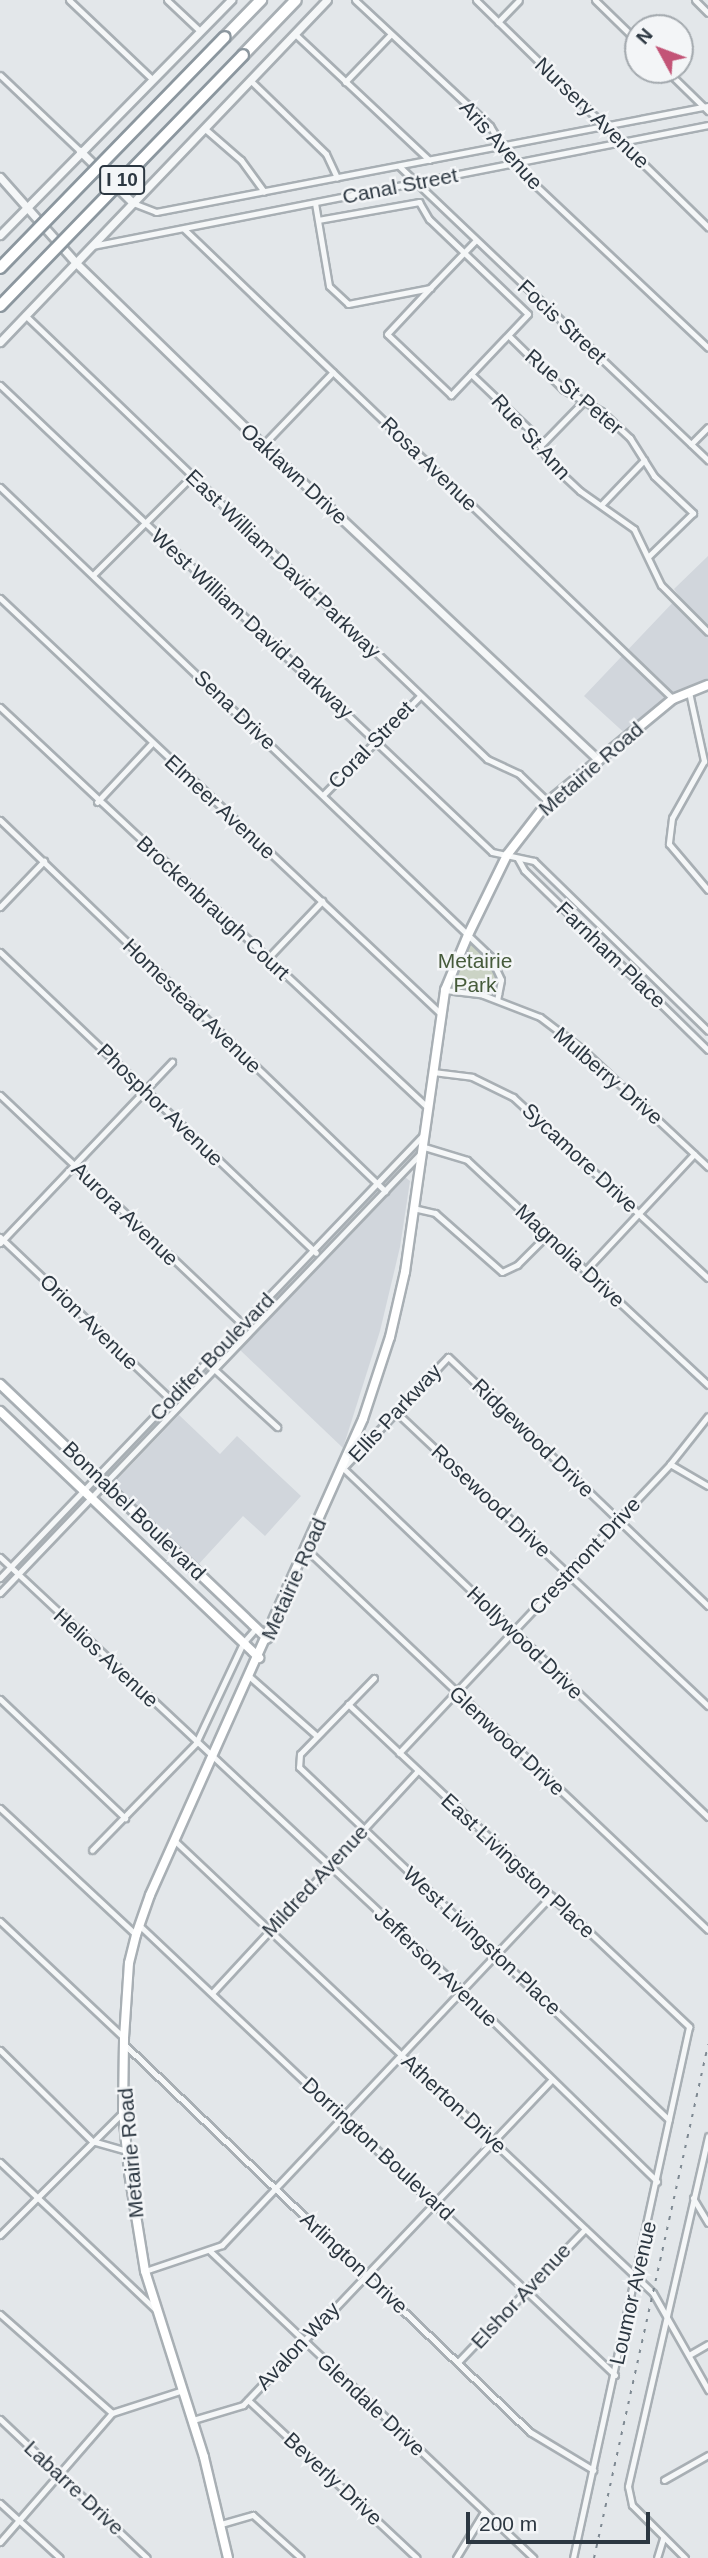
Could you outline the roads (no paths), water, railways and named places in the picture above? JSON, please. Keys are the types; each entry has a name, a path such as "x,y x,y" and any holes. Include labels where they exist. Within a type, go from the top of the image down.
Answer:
{"highway":[{"name":"I 10","path":"0,268 261,0"},
{"name":"I 10","path":"0,306 296,0"}],"main road":[{"name":"Metairie Road","path":"228,2558 192,2420 145,2272 127,2151 123,2112 124,2041 129,1963 136,1935 174,1840 259,1658 343,1468 390,1337 413,1208 445,990 468,935 507,855 548,802 673,699 708,685"},
{"name":"Bonnabel Boulevard","path":"0,1384 268,1638"},
{"name":"Bonnabel Boulevard","path":"0,1411 259,1658"}],"street":[{"path":"69,0 152,79"},
{"path":"167,0 200,32"},
{"path":"0,235 231,0"},
{"path":"0,342 327,0"},
{"name":"Aris Avenue","path":"355,0 489,126 513,164 708,348"},
{"name":"Nursery Avenue","path":"475,0 708,227"},
{"path":"498,22 519,0"},
{"path":"595,0 624,28"},
{"path":"695,0 708,13"},
{"path":"295,34 429,160"},
{"path":"345,82 391,34"},
{"path":"0,75 134,203"},
{"path":"250,80 326,154 337,178"},
{"path":"681,84 707,108"},
{"name":"Canal Street","path":"134,203 156,212 707,108"},
{"name":"Canal Street","path":"92,246 708,125"},
{"path":"204,128 241,160 264,192"},
{"name":"Focis Street","path":"399,166 708,460"},
{"name":"Oaklawn Drive","path":"0,177 29,205 76,263 262,445 598,760"},
{"name":"Rue St Peter","path":"318,220 415,200 528,314 509,335 583,402 601,411 630,438 644,460 693,513 649,556"},
{"path":"315,203 329,286 348,304 430,288"},
{"name":"Rosa Avenue","path":"184,229 673,699"},
{"path":"476,240 387,334 451,395 509,335"},
{"name":"East William David Parkway","path":"25,316 487,759 524,778 548,802"},
{"path":"262,445 333,372"},
{"name":"Rue St Ann","path":"471,374 541,444 550,463 580,491 634,529 661,585 708,632"},
{"name":"West William David Parkway","path":"0,385 492,852 507,855"},
{"path":"541,444 583,402"},
{"path":"691,444 708,427"},
{"path":"602,504 644,460"},
{"path":"93,575 191,477"},
{"name":"Sena Drive","path":"0,487 468,935"},
{"name":"Elmeer Avenue","path":"0,598 151,744 441,1014"},
{"path":"688,691 706,762 671,818 669,844 708,890"},
{"name":"Coral Street","path":"323,794 420,695"},
{"name":"Brockenbraugh Court","path":"0,707 97,802 427,1107"},
{"path":"97,802 151,744"},
{"name":"Homestead Avenue","path":"0,820 385,1191"},
{"name":"Farnham Place","path":"507,855 534,861 708,1031"},
{"name":"Farnham Place","path":"518,859 524,870 708,1050"},
{"path":"0,907 44,861"},
{"path":"268,958 322,901"},
{"path":"468,935 496,964 501,980 497,1000"},
{"name":"Phosphor Avenue","path":"0,953 320,1258"},
{"name":"Mulberry Drive","path":"445,990 497,1000 540,1017 582,1049 708,1167"},
{"path":"1,1240 172,1062"},
{"name":"Sycamore Drive","path":"433,1072 472,1077 513,1097 708,1278"},
{"name":"Aurora Avenue","path":"0,1095 249,1332"},
{"name":"Codifer Boulevard","path":"0,1578 423,1135"},
{"name":"Codifer Boulevard","path":"0,1593 385,1191 421,1150"},
{"name":"Magnolia Drive","path":"421,1150 467,1160 708,1385"},
{"path":"585,1271 694,1154"},
{"path":"413,1208 435,1213 502,1272 517,1265 547,1235"},
{"name":"Orion Avenue","path":"1,1240 178,1407"},
{"name":"Ellis Parkway","path":"343,1468 448,1357"},
{"name":"Ridgewood Drive","path":"448,1357 708,1606"},
{"path":"214,1369 276,1427"},
{"name":"Rosewood Drive","path":"396,1412 708,1706"},
{"name":"Crestmont Drive","path":"399,1754 619,1520 670,1464 708,1416"},
{"path":"670,1464 708,1486"},
{"name":"Hollywood Drive","path":"343,1468 512,1633 708,1816"},
{"name":"Glenwood Drive","path":"307,1550 708,1930"},
{"name":"Helios Avenue","path":"0,1557 211,1758"},
{"path":"92,1850 196,1743 243,1643 256,1628"},
{"path":"250,1677 317,1736 374,1678"},
{"path":"0,1699 125,1818"},
{"name":"East Livingston Place","path":"348,1704 689,2027"},
{"name":"West Livingston Place","path":"317,1736 298,1763 364,1830 669,2120"},
{"name":"Jefferson Avenue","path":"211,1758 330,1865 657,2181"},
{"name":"Mildred Avenue","path":"213,1992 418,1771"},
{"path":"0,1808 136,1935"},
{"name":"Atherton Drive","path":"174,1840 638,2278 656,2297 708,2390"},
{"path":"145,2272 217,2248 551,1896"},
{"name":"Arlington Drive","path":"0,1921 275,2189 537,2438 593,2470"},
{"name":"Dorrington Boulevard","path":"139,1926 213,1992 341,2117 436,2203 615,2375"},
{"name":"Loumor Avenue","path":"573,2558 638,2278 689,2027"},
{"path":"0,2050 92,2141 127,2151"},
{"name":"Avalon Way","path":"248,2400 552,2079"},
{"path":"0,2235 123,2112"},
{"name":"Loumor Avenue","path":"663,2538 629,2500 628,2486 708,2136"},
{"path":"0,2162 156,2310"},
{"path":"693,2198 708,2223"},
{"name":"Elshor Avenue","path":"458,2362 585,2229"},
{"name":"Glendale Drive","path":"210,2251 533,2558"},
{"path":"0,2314 112,2413"},
{"path":"689,2356 708,2344"},
{"path":"0,2542 61,2476 112,2413 183,2390"},
{"path":"192,2420 241,2406 248,2400"},
{"name":"Beverly Drive","path":"248,2400 417,2558"},
{"name":"Labarre Drive","path":"0,2419 147,2558"},
{"path":"664,2480 708,2455"},
{"path":"0,2503 60,2558"},
{"path":"456,2558 484,2512"},
{"path":"220,2524 253,2515 301,2558"},
{"path":"657,2558 663,2538 685,2558"}],"railway":[{"path":"594,2558 708,2045"}],"park label":[{"name":"Metairie Park","path":"475,973"}]}
